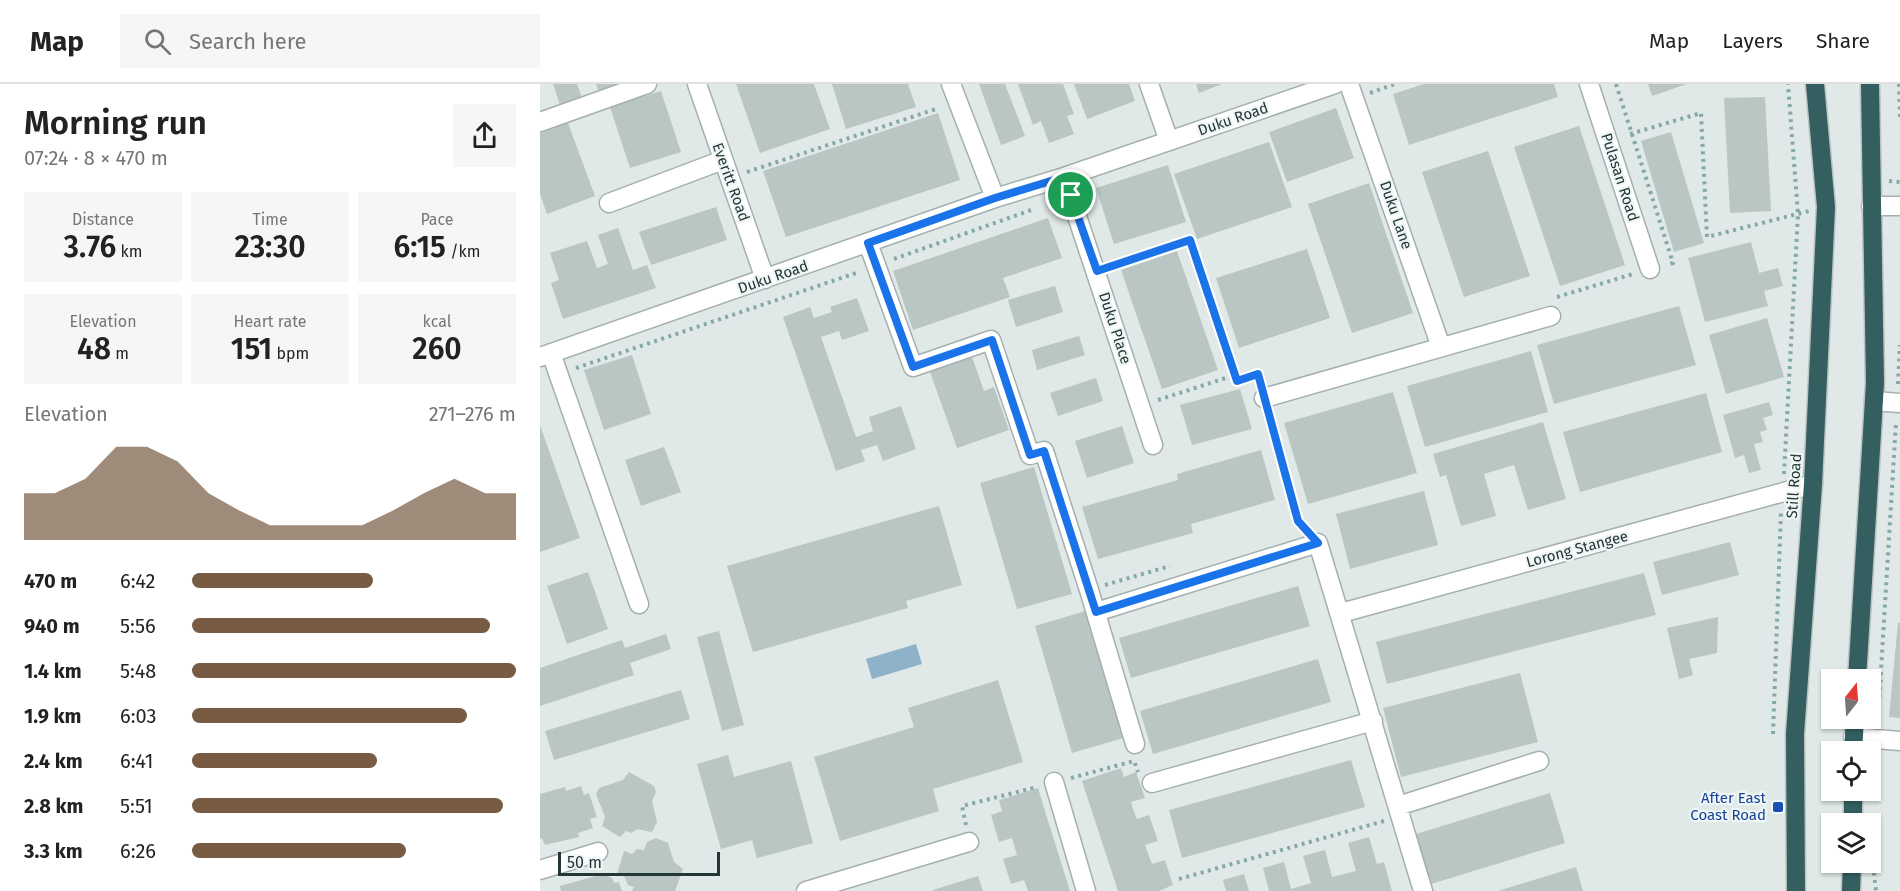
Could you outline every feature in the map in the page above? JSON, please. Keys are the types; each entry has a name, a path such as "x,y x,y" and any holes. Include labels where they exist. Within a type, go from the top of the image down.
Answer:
{"highway":[{"name":"Still Road","path":"1796,891 1795,734 1813,484 1826,207 1815,84"},
{"path":"1858,669 1874,401 1870,84"},
{"path":"1851,891 1852,873"}],"street":[{"path":"540,122 647,84"},
{"name":"Everitt Road","path":"697,84 765,279"},
{"path":"951,84 995,198"},
{"path":"1149,84 1169,141"},
{"name":"Duku Road","path":"639,604 559,374 546,355 995,198 1064,177 1335,84"},
{"name":"Pulasan Road","path":"1589,84 1650,269"},
{"name":"Duku Lane","path":"1352,91 1441,347"},
{"path":"609,203 723,160"},
{"name":"Duku Place","path":"1064,177 1153,445"},
{"path":"1871,206 1900,206"},
{"path":"868,243 913,367 992,340 1030,455 1044,451 1096,612 1135,744"},
{"path":"1264,398 1551,316"},
{"path":"1874,401 1899,403"},
{"name":"Lorong Stangee","path":"1341,613 1813,484"},
{"path":"1096,612 1318,543 1423,891"},
{"path":"1152,783 1373,721"},
{"path":"1854,736 1900,741"},
{"path":"1400,811 1539,761"},
{"path":"1054,782 1086,891"},
{"path":"806,891 969,842"},
{"path":"540,870 598,852"}],"path":[{"path":"1352,91 1395,84"},
{"path":"1551,316 1547,299 1673,263 1616,84"},
{"path":"1899,84 1900,117"},
{"path":"729,178 957,102"},
{"path":"1607,140 1701,113 1707,237 1826,207"},
{"path":"559,374 876,266 1038,207"},
{"path":"1097,271 1190,240 1237,381 1258,374 1298,521 1318,543"},
{"path":"1876,739 1899,403 1900,345"},
{"path":"1140,406 1235,375"},
{"path":"969,842 962,806 1134,761 1142,785 1152,783"},
{"path":"1179,879 1400,811"},
{"path":"1874,873 1876,891"}],"water":[{"path":"916,644 922,664 872,679 866,659"}],"building":[{"path":"553,84 577,84 583,100 561,108"},
{"path":"596,84 624,84 600,95"},
{"path":"736,84 814,84 830,129 760,153"},
{"path":"832,84 908,84 916,107 846,129"},
{"path":"979,84 1005,84 1025,136 1001,145"},
{"path":"1018,84 1063,84 1074,114 1067,116 1074,134 1049,143 1041,121 1033,125"},
{"path":"1074,84 1129,84 1135,101 1087,119"},
{"path":"1196,84 1222,84 1199,93"},
{"path":"1424,84 1554,84 1558,97 1409,145 1393,94"},
{"path":"1648,84 1687,84 1652,96"},
{"path":"661,91 681,152 630,168 610,107"},
{"path":"1765,97 1771,211 1730,213 1724,98"},
{"path":"1336,108 1354,158 1287,182 1269,132"},
{"path":"938,113 960,180 786,237 763,171"},
{"path":"568,123 595,196 547,214 540,194 540,133"},
{"path":"1579,126 1625,265 1560,286 1514,147"},
{"path":"1671,132 1704,243 1674,252 1641,141"},
{"path":"1269,142 1292,207 1197,239 1174,174"},
{"path":"1488,151 1530,276 1464,297 1422,172"},
{"path":"1168,165 1186,222 1114,244 1096,188"},
{"path":"1369,183 1413,313 1352,333 1308,204"},
{"path":"716,207 727,240 651,265 639,232"},
{"path":"1048,218 1062,258 1003,278 1010,297 913,330 893,271"},
{"path":"618,228 633,270 647,265 656,288 563,319 551,283 559,280 550,253 587,241 597,268 608,264 598,235"},
{"path":"1751,242 1759,273 1778,268 1783,286 1764,291 1768,306 1705,322 1688,258"},
{"path":"1307,249 1330,318 1239,348 1216,278"},
{"path":"1177,251 1218,370 1162,389 1121,270"},
{"path":"1055,286 1063,312 1016,327 1008,300"},
{"path":"857,298 869,331 842,340 839,331 821,337 856,437 873,431 869,417 901,406 916,449 883,461 877,445 861,450 865,461 836,471 783,317 810,307 814,318 832,312 830,307"},
{"path":"1679,306 1696,365 1554,404 1537,345"},
{"path":"1767,318 1784,377 1726,394 1709,335"},
{"path":"1079,336 1085,355 1037,370 1032,350"},
{"path":"1531,351 1548,412 1425,447 1407,386"},
{"path":"971,354 984,391 994,387 1009,430 957,448 929,369"},
{"path":"632,355 651,414 604,430 584,370"},
{"path":"1096,378 1103,401 1058,416 1050,393"},
{"path":"1240,389 1252,429 1192,445 1180,405"},
{"path":"1393,392 1417,473 1308,504 1284,423"},
{"path":"1706,393 1722,452 1580,492 1563,432"},
{"path":"1769,402 1773,415 1763,418 1767,430 1760,432 1763,442 1754,444 1761,470 1749,473 1744,455 1735,458 1723,415"},
{"path":"1543,422 1566,499 1528,510 1514,465 1484,474 1496,516 1461,526 1446,475 1440,477 1433,454"},
{"path":"540,425 580,538 540,552"},
{"path":"1122,426 1134,463 1087,478 1075,441"},
{"path":"664,447 681,492 641,506 625,460"},
{"path":"1261,450 1275,500 1191,524 1193,533 1098,559 1082,507 1178,480 1177,474"},
{"path":"1034,467 1072,594 1017,609 980,483"},
{"path":"1424,491 1438,545 1350,569 1336,514"},
{"path":"939,506 962,585 906,601 908,608 753,652 727,566"},
{"path":"1730,542 1739,575 1662,595 1653,562"},
{"path":"588,572 608,629 567,644 547,586"},
{"path":"1644,573 1656,615 1387,684 1376,642"},
{"path":"1298,586 1310,626 1131,678 1119,638"},
{"path":"1089,610 1127,737 1072,753 1035,626"},
{"path":"1718,617 1717,653 1689,659 1693,675 1679,679 1667,628"},
{"path":"1898,623 1900,623 1900,718 1889,717"},
{"path":"719,631 744,725 722,731 697,637"},
{"path":"666,634 671,649 630,663 634,675 540,706 540,668 622,640 625,648"},
{"path":"1318,659 1331,702 1153,754 1140,711"},
{"path":"1520,673 1538,742 1401,777 1383,708"},
{"path":"998,680 1023,762 933,789 939,811 840,841 814,757 914,727 908,708"},
{"path":"681,690 690,719 554,760 545,731"},
{"path":"728,755 734,777 791,761 813,843 757,858 752,840 721,849 697,764"},
{"path":"1351,760 1365,807 1182,858 1169,810"},
{"path":"1121,768 1124,777 1136,772 1145,798 1131,802 1134,812 1137,819 1149,815 1158,841 1145,845 1152,864 1165,860 1173,885 1159,891 1118,891 1082,781"},
{"path":"629,772 654,786 656,792 652,801 657,822 652,832 637,829 632,833 626,831 620,837 602,826 605,817 596,794 599,788 623,780"},
{"path":"581,786 584,795 589,793 597,817 590,819 593,828 578,833 579,837 545,845 542,838 540,839 540,794 565,787 566,791"},
{"path":"1038,788 1070,891 1028,891 1024,880 1011,884 1003,859 1017,855 1012,838 999,842 991,815 1002,811 999,800"},
{"path":"1550,793 1565,843 1431,884 1416,834"},
{"path":"1369,837 1377,864 1384,862 1392,891 1269,891 1263,868 1284,862 1291,889 1311,883 1303,856 1325,850 1332,877 1356,871 1348,843"},
{"path":"656,838 668,843 674,862 683,869 675,891 632,891 634,887 628,885 624,876 617,874 624,851 632,854 637,849 644,850 647,842"},
{"path":"1576,867 1583,891 1498,891 1514,886"},
{"path":"603,874 612,878 614,883 619,882 622,891 561,891 560,886"},
{"path":"1244,874 1249,891 1226,891 1223,880"},
{"path":"978,876 983,891 933,891 933,890"}],"place":[{"name":"After East Coast Road","path":"1778,807"}],"route":[{"path":"1064,177 1071,195 1097,271 1190,240 1237,381 1258,374 1298,521 1318,543 1096,612 1044,451 1030,455 992,340 913,367 868,243 995,198 1064,177"}]}
